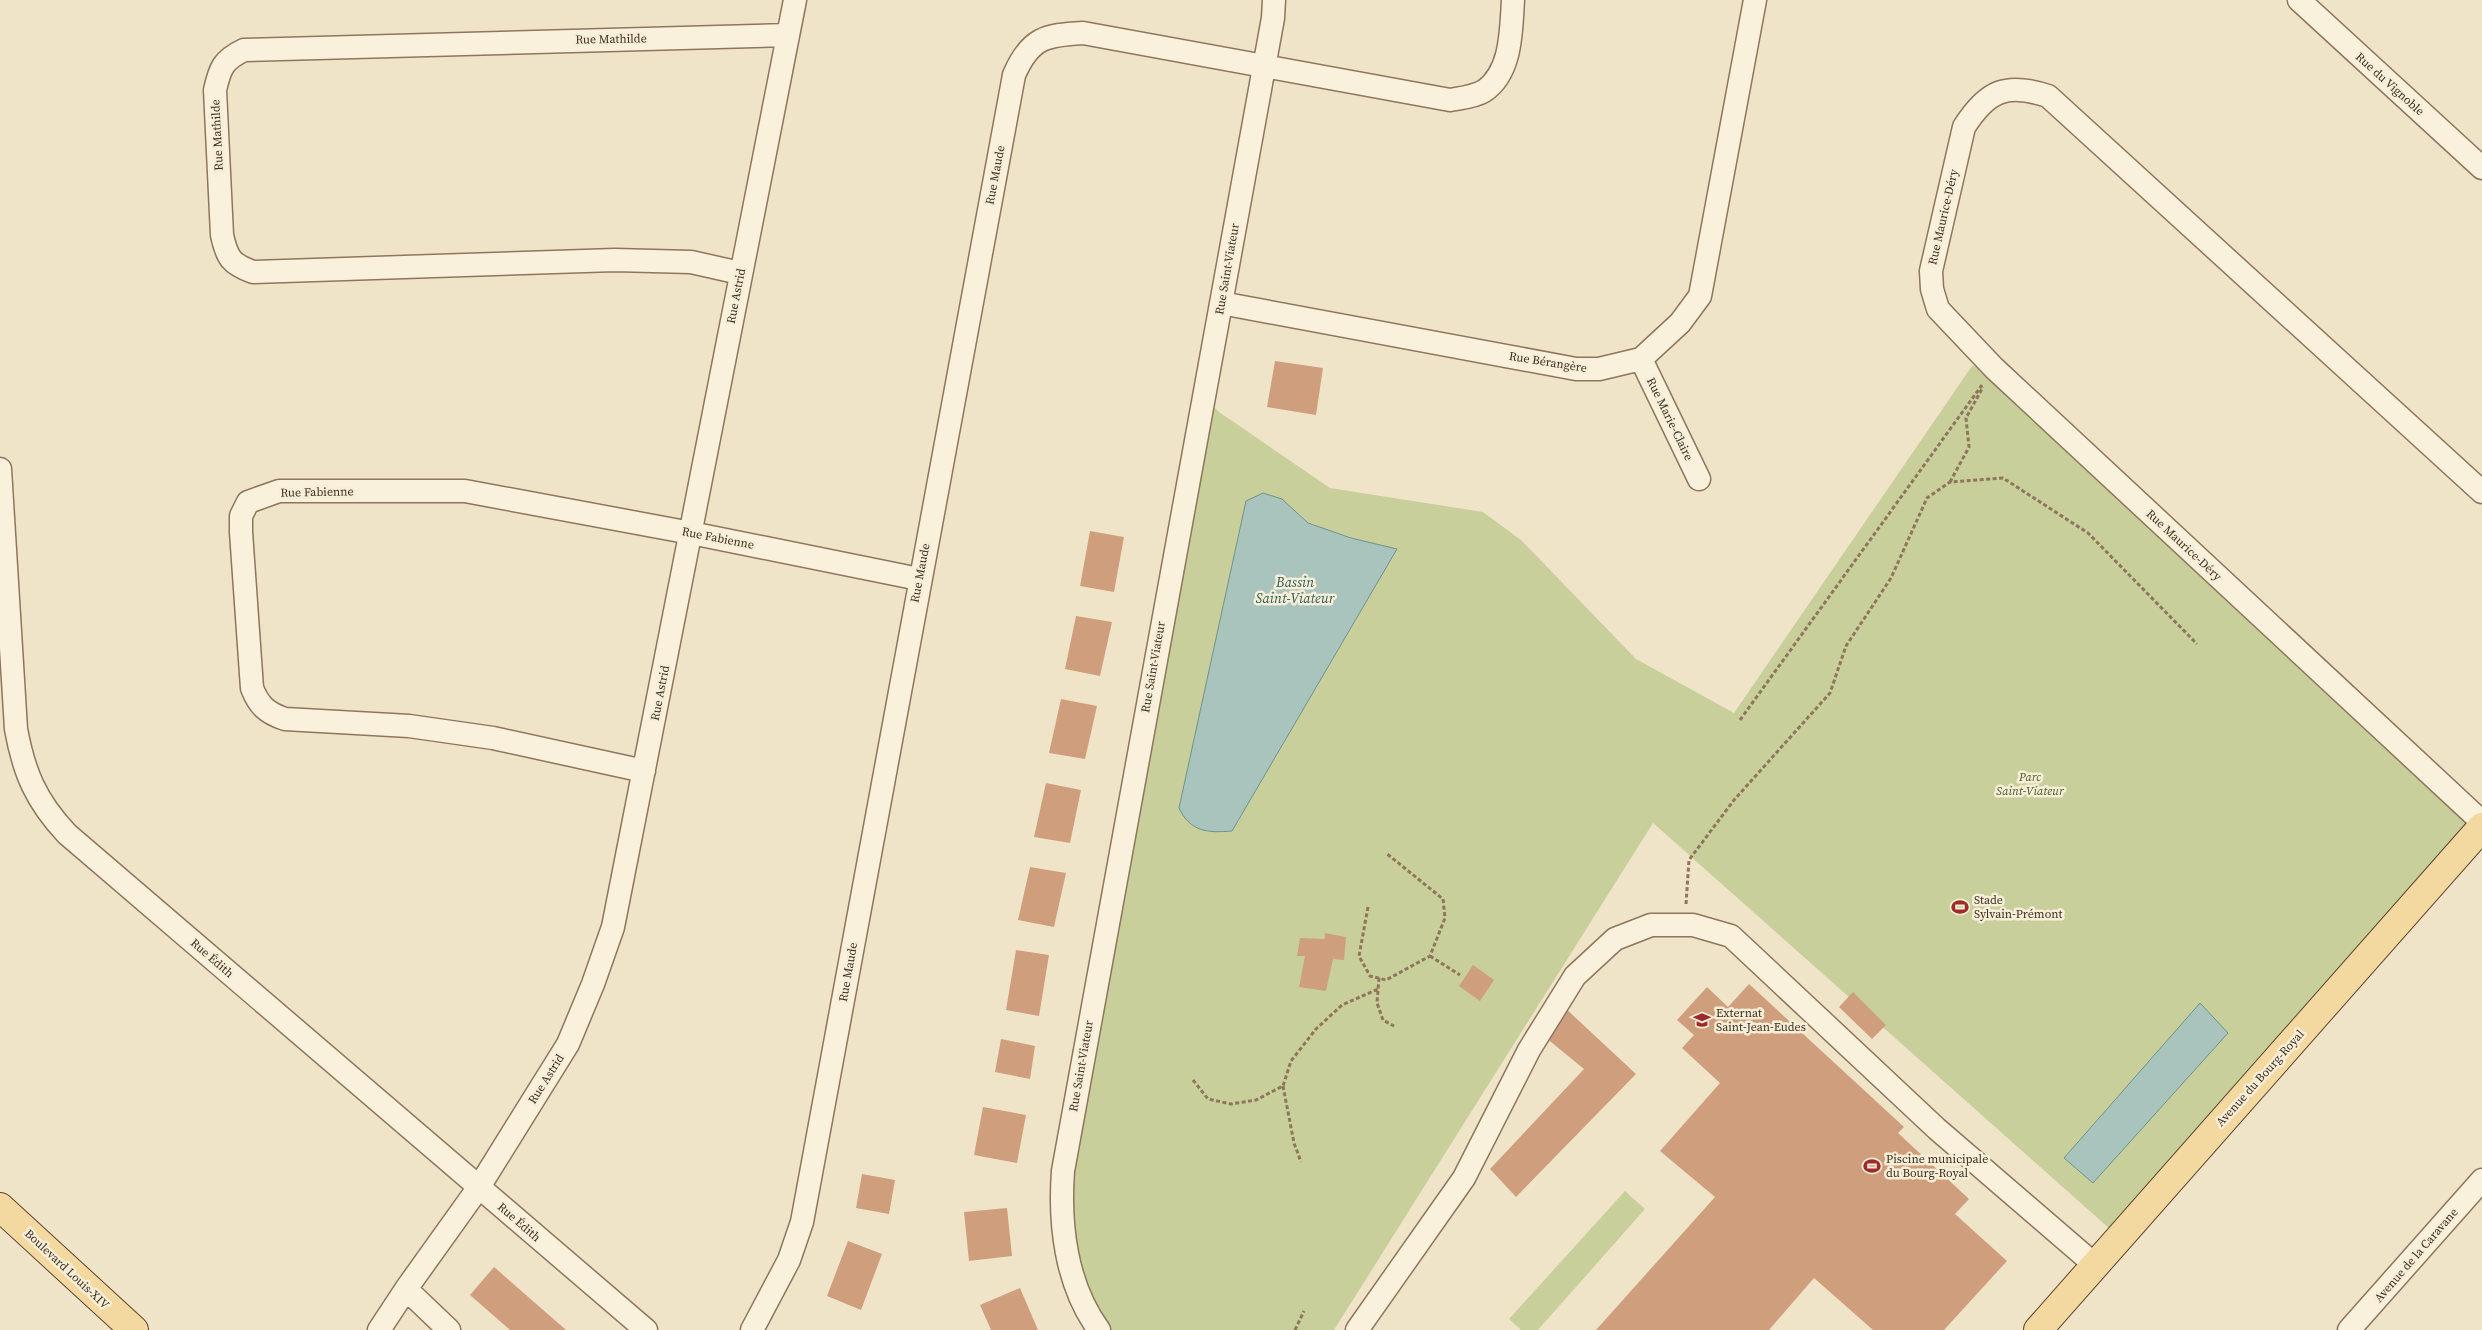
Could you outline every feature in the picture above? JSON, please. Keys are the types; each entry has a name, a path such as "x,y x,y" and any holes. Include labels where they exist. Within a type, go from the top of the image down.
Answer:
{"main road":[{"name":"Avenue du Bourg-Royal","path":"2038,1330 2482,827"},
{"name":"Boulevard Louis-XIV","path":"0,1207 134,1330"}],"street":[{"name":"Rue Astrid","path":"379,1330 479,1187 568,1044 593,984 613,927 795,0"},
{"name":"Rue Saint-Viateur","path":"1099,1330 1079,1293 1070,1268 1062,1222 1063,1171 1273,18 1274,0"},
{"path":"1264,67 1450,100 1469,97 1484,91 1496,78 1505,61 1511,27 1513,0"},
{"name":"Rue Bérangère","path":"1221,303 1576,369 1599,369 1641,359 1680,323 1700,296 1755,0"},
{"name":"Rue du Vignoble","path":"2299,0 2482,168"},
{"name":"Rue Maude","path":"752,1330 782,1274 802,1222 919,579 1014,75 1022,56 1036,42 1057,35 1083,33 1264,67"},
{"name":"Rue Mathilde","path":"740,273 691,262 616,260 253,272 238,267 226,254 222,235 215,90 220,69 230,57 244,50 787,35"},
{"name":"Rue Maurice-Déry","path":"2482,492 2048,96 2030,90 2011,88 1991,95 1976,107 1964,127 1931,271 1932,289 1938,308 1994,368 2482,822"},
{"name":"Rue Marie-Claire","path":"1641,359 1699,479"},
{"name":"Rue Édith","path":"0,469 3,580 16,729 20,752 33,788 48,814 67,834 646,1330"},
{"name":"Rue Fabienne","path":"644,771 493,738 409,726 285,719 270,714 258,703 252,688 240,532 241,516 248,502 279,492 465,491 691,532 919,579"},
{"path":"1357,1330 1464,1178 1530,1050 1575,976 1615,939 1651,925 1692,925 1731,936 1937,1129 2096,1265"},
{"name":"Avenue de la Caravane","path":"2350,1330 2482,1180"},
{"path":"406,1289 449,1330"}],"path":[{"path":"1684,925 1689,860 1734,800 1830,693 1846,646 1891,578 1927,498 1950,482 1968,447 1966,418 1994,368"},
{"path":"1740,720 1994,368"},
{"path":"1950,482 2003,478 2088,533 2197,644"},
{"path":"1368,907 1359,956 1370,976 1386,980 1430,956 1445,918 1444,899 1386,853"},
{"path":"1430,956 1460,976"},
{"path":"1379,978 1377,1003 1383,1020 1394,1026"},
{"path":"1301,1162 1294,1143 1283,1086 1291,1061 1316,1029 1342,1004 1378,989"},
{"path":"1193,1080 1208,1099 1231,1104 1256,1100 1283,1086"},
{"path":"1295,1330 1304,1311"}],"green space":[{"name":"Parc Saint-Viateur","path":"1972,366 1994,368 2482,822 2119,1237 1653,823 1334,1330 1099,1330 1062,1222 1203,397 1219,412 1330,488 1483,512 1521,540 1636,659 1734,713"},
{"path":"1625,1191 1645,1209 1538,1330 1521,1330 1509,1319"}],"water":[{"name":"Bassin Saint-Viateur","path":"1263,493 1282,499 1308,523 1351,538 1397,549 1232,831 1208,831 1194,826 1183,816 1179,808 1246,501"},
{"path":"2200,1003 2228,1033 2093,1183 2064,1158"}],"building":[{"path":"1275,361 1323,368 1316,415 1267,407"},
{"path":"1090,531 1124,537 1114,592 1080,586"},
{"path":"1076,616 1112,622 1100,676 1065,669"},
{"path":"1061,699 1097,706 1085,759 1049,753"},
{"path":"1046,783 1081,790 1070,843 1034,837"},
{"path":"1030,867 1066,873 1054,927 1018,920"},
{"path":"1325,933 1346,937 1344,960 1333,959 1326,991 1299,987 1305,956 1297,956 1300,938 1325,939"},
{"path":"1016,950 1049,955 1039,1016 1006,1010"},
{"path":"1473,965 1494,980 1480,1001 1459,986"},
{"path":"1749,984 1904,1127 1898,1133 1969,1199 1955,1214 2007,1261 1944,1330 1873,1330 1814,1278 1769,1330 1596,1330 1715,1197 1660,1151 1720,1083 1682,1048 1694,1035 1677,1020 1707,987 1728,1007"},
{"path":"1853,992 1886,1025 1872,1039 1839,1007"},
{"path":"1564,1007 1636,1074 1516,1197 1490,1169 1584,1069 1540,1033"},
{"path":"1001,1039 1035,1046 1030,1079 995,1072"},
{"path":"983,1107 1026,1115 1017,1163 974,1155"},
{"path":"862,1174 895,1180 889,1214 856,1208"},
{"path":"1007,1208 1012,1256 969,1261 964,1212"},
{"path":"848,1241 882,1254 861,1310 827,1296"},
{"path":"494,1267 566,1330 510,1330 470,1295"},
{"path":"1020,1288 1038,1330 991,1330 980,1305"}],"place":[{"name":"Stade Sylvain-Prémont","path":"1960,907"},
{"name":"Externat Saint-Jean-Eudes","path":"1702,1020"},
{"name":"Piscine municipale du Bourg-Royal","path":"1872,1166"}]}
